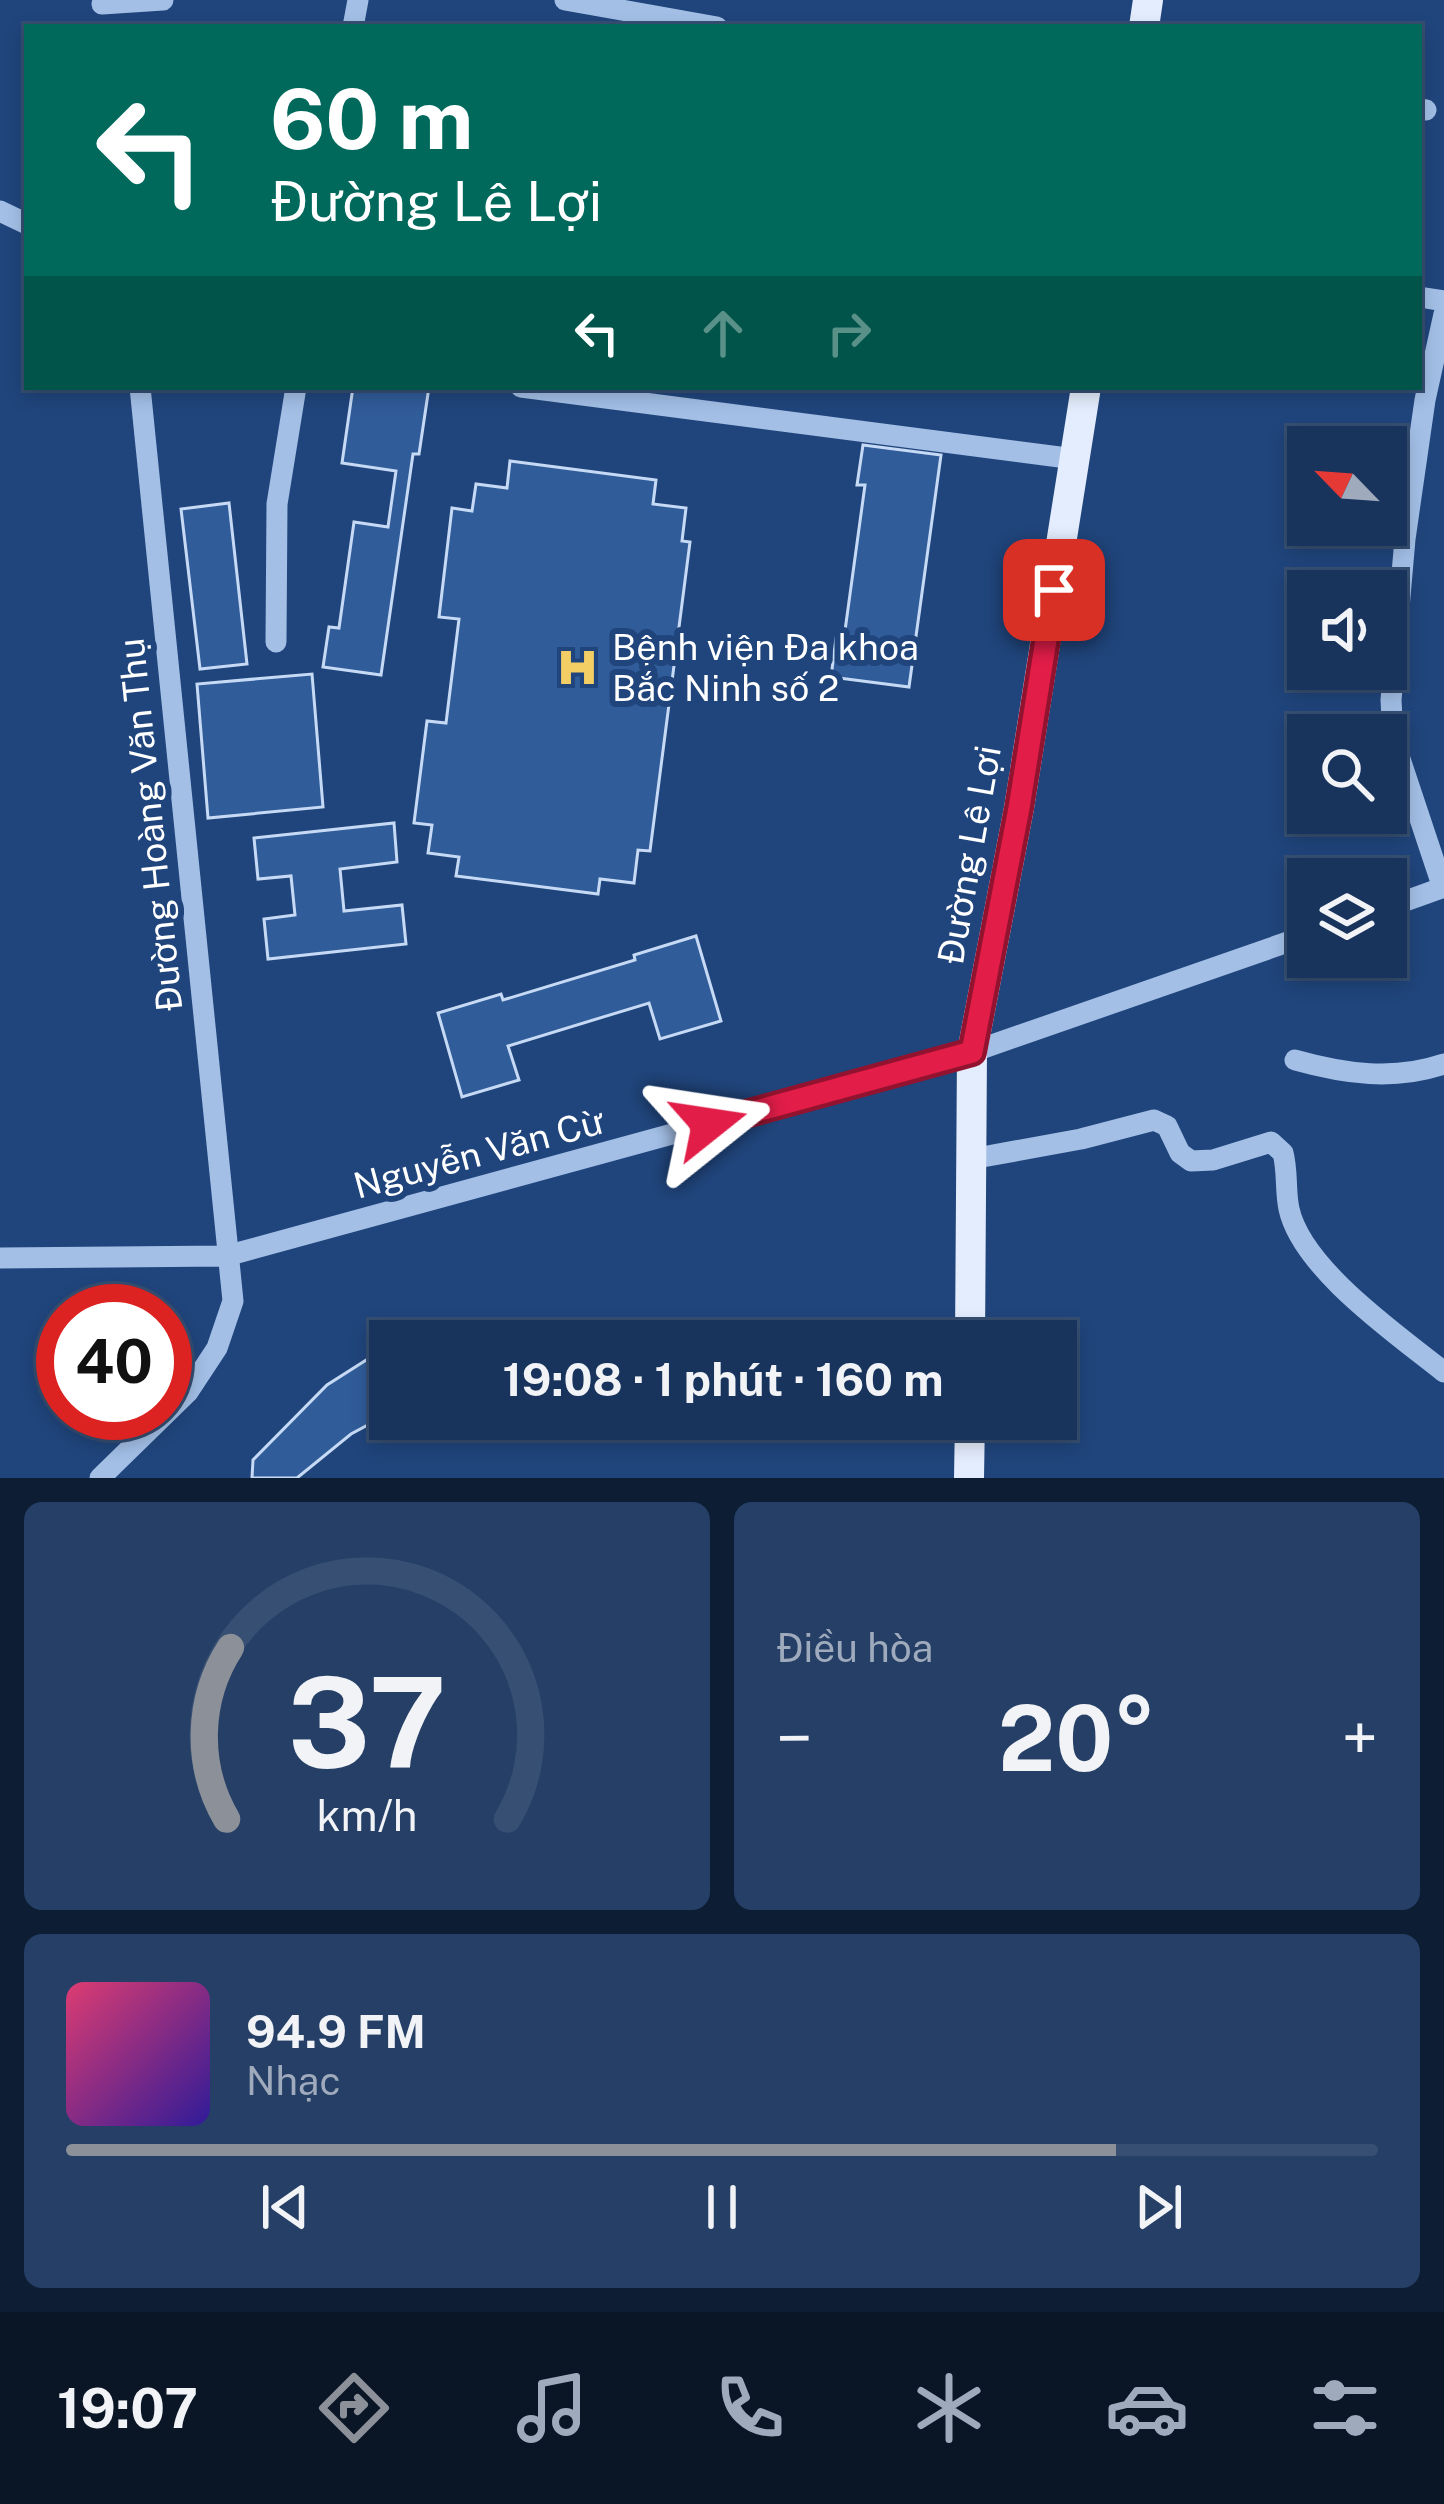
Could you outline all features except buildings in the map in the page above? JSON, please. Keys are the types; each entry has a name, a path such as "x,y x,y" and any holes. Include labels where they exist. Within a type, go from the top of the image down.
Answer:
{"main road":[{"name":"Đường Lê Lợi","path":"970,1320 972,1052 1019,808 1086,390"},
{"path":"969,1478 970,1440"}],"street":[{"path":"102,2 164,0"},
{"path":"565,0 700,24"},
{"path":"1407,901 1443,888 1399,758 1391,700 1424,400 1444,314"},
{"name":"Đường Hoàng Văn Thụ","path":"100,1478 188,1392 217,1348 233,1301 140,390"},
{"path":"276,642 277,504 296,390"},
{"path":"544,390 1075,459"},
{"name":"Nguyễn Văn Cừ","path":"0,1258 226,1256 972,1052 1287,942"},
{"path":"1295,1060 1382,1076 1444,1064"},
{"path":"971,1159 1154,1120 1167,1126 1180,1154 1191,1162 1270,1142 1283,1153 1289,1211 1305,1242 1342,1289 1444,1372"}],"place":[{"name":"Bệnh viện Đa khoa Bắc Ninh số 2","path":"578,668"}],"route":[{"path":"709,1124 972,1052 1019,808 1054,590"}]}
